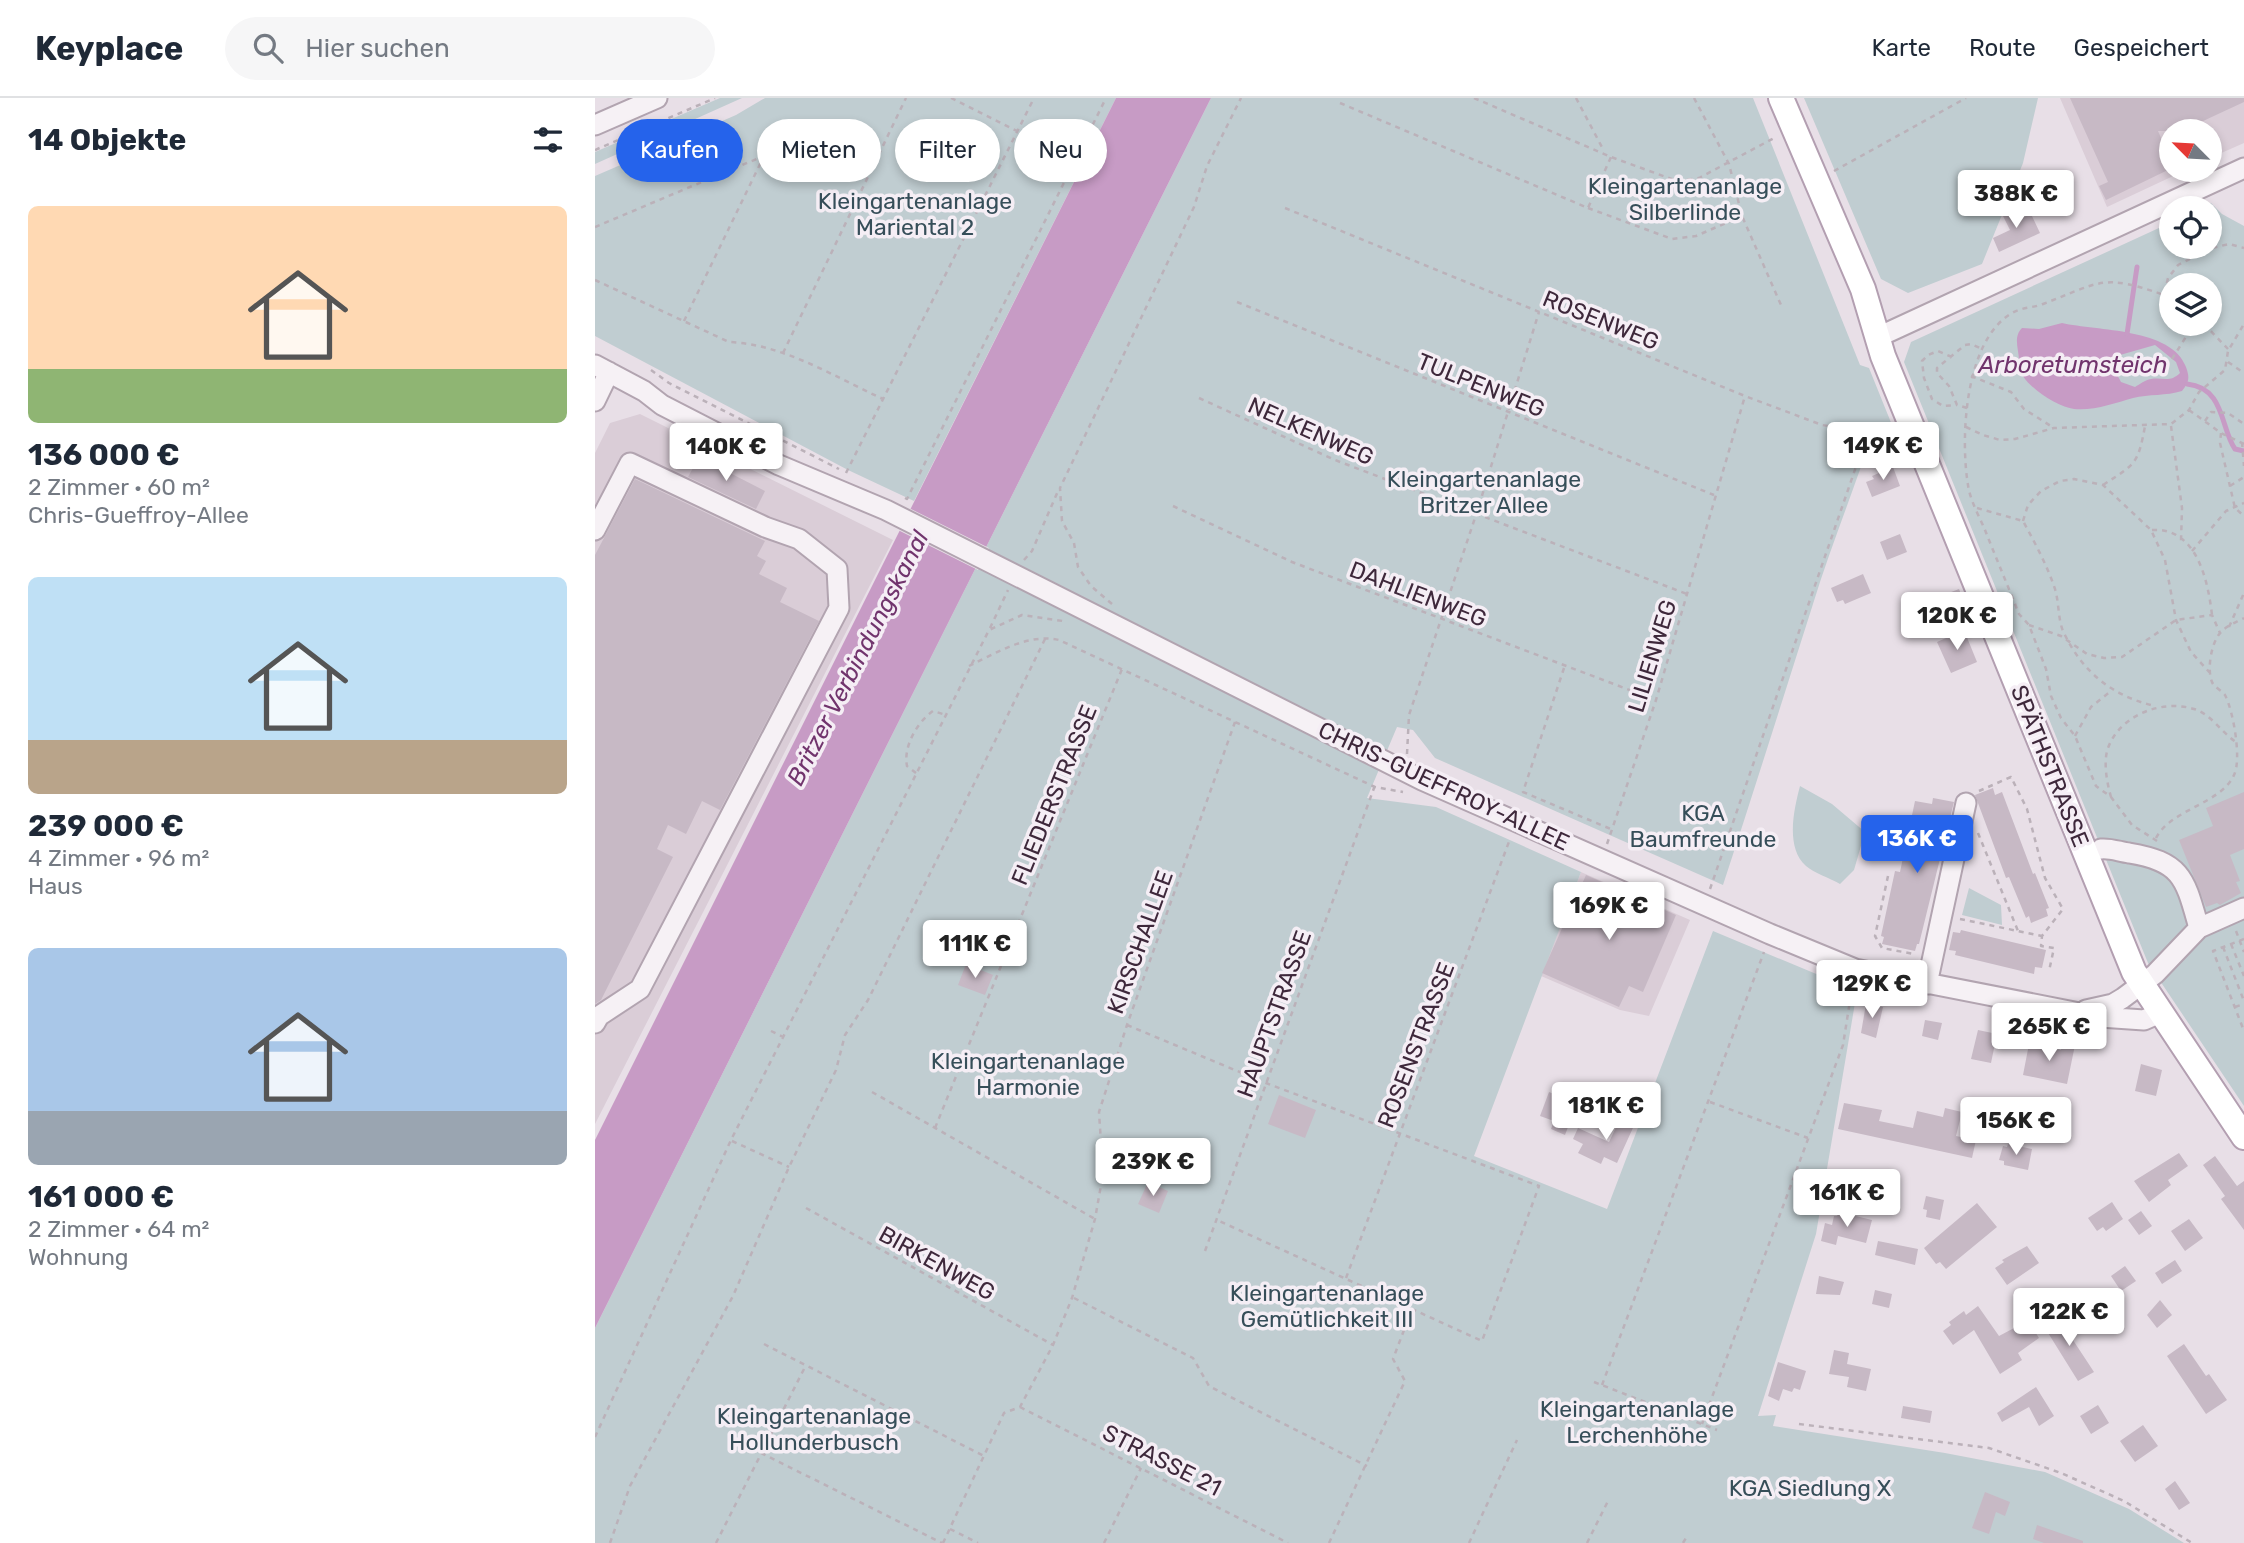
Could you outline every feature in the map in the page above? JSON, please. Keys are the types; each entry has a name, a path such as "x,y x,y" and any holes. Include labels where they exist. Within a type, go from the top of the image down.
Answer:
{"main road":[{"name":"SPÄTHSTRASSE","path":"1781,98 1863,289 1907,413 2098,856 2141,985 2244,1137"}],"street":[{"path":"595,125 657,98"},
{"path":"1878,337 2244,168"},
{"path":"595,401 602,369 644,391 662,405 779,465 904,508"},
{"path":"595,530 630,463 765,527 799,538 837,569 839,608 640,989 599,1016 595,1023"},
{"name":"CHRIS-GUEFFROY-ALLEE","path":"904,508 987,561 1011,582 1106,621 1422,780 1856,970 2100,1017 2144,1020 2159,1013"},
{"path":"1927,984 1966,803"},
{"path":"2098,856 2148,856 2176,869 2188,890 2199,928 2237,911"},
{"name":"CHRIS-GUEFFROY-ALLEE","path":"2078,1011 2113,1004 2141,985 2199,928"}],"path":[{"path":"595,150 715,98"},
{"path":"783,353 906,98"},
{"path":"951,98 1014,130"},
{"path":"1023,119 1034,98"},
{"path":"904,508 1106,98"},
{"path":"595,1437 731,1140 1011,582 1032,551 1194,207 1207,166 1241,98"},
{"path":"1474,98 1611,157 1677,181 1699,178 1795,127"},
{"path":"1576,98 1605,153"},
{"path":"1694,98 1729,164 1742,216 1781,305"},
{"path":"1830,174 1966,98"},
{"path":"1340,103 1588,208 1672,239 1696,236 1742,216"},
{"path":"846,473 1014,137"},
{"path":"1588,208 1611,157"},
{"path":"595,227 757,160"},
{"path":"684,321 757,170"},
{"name":"ROSENWEG","path":"1285,208 1745,396 1822,425 1868,432"},
{"path":"2172,273 2178,265 2212,248 2229,244 2244,248"},
{"path":"595,280 729,342 754,343 783,353 883,399"},
{"path":"2159,293 2116,281 2083,286 2040,305 2014,311 1982,349 1971,376 1966,427 1968,486 1975,508 2019,614 2029,625 2046,669 2051,696 2061,718 2075,736 2096,786 2111,797 2132,825 2156,838 2159,845"},
{"name":"TULPENWEG","path":"1237,302 1508,414 1714,495"},
{"path":"1403,769 1407,757 1409,715 1476,515 1539,312"},
{"path":"1966,427 2000,440 2015,439 2054,428 2171,424 2189,410 2199,392 2213,382 2228,362 2229,350 2244,324"},
{"path":"2172,359 2186,336"},
{"path":"2216,336 2229,350"},
{"path":"1957,405 1949,386 1937,373 1937,368 1965,345 1971,344 1982,349"},
{"path":"1952,357 1938,351 1927,355 1922,361 1932,399 1943,406 1957,405 1967,408"},
{"path":"2228,362 2244,373"},
{"path":"651,370 669,383 855,478"},
{"path":"1971,376 2011,392 2024,409 2054,428"},
{"name":"LILIENWEG","path":"1565,667 1524,792 1613,830 1656,701 1745,396"},
{"name":"NELKENWEG","path":"1199,398 1335,460 1687,594"},
{"path":"2189,410 2221,434 2242,443 2244,466"},
{"path":"2205,421 2211,412 2228,413 2244,424"},
{"path":"1705,905 1868,432 1907,413"},
{"path":"2171,424 2182,508 2181,541"},
{"path":"2103,485 2133,465 2140,456 2145,426"},
{"path":"2221,434 2220,443 2229,487 2235,508 2244,516"},
{"path":"2229,487 2244,477"},
{"path":"2211,674 2191,652 2176,620 2165,560 2151,530 2103,485 2074,479 2060,481 2041,491 2028,505 2023,521 2043,558 2055,590 2062,629 2085,667 2111,691 2131,701 2193,709 2210,719 2236,742"},
{"path":"1060,488 1062,521 1074,543 1078,567 1091,586 1108,598 1118,612 1106,621"},
{"path":"2192,551 2227,511 2242,504"},
{"name":"DAHLIENWEG","path":"1173,506 1292,562 1656,701"},
{"path":"1975,508 2023,521"},
{"path":"2151,530 2162,529 2192,551 2204,569 2212,615 2220,633"},
{"path":"2229,627 2244,593"},
{"path":"989,630 1022,615 1064,621"},
{"path":"2029,625 2061,636 2087,654 2104,658 2122,657 2176,620 2212,615"},
{"path":"2156,838 2169,821 2197,807 2229,782 2235,773 2236,742 2224,693 2214,685 2211,674 2212,654 2220,633 2244,618"},
{"path":"969,666 1014,645 1046,637 1059,640 1375,787 1408,793 1422,780"},
{"path":"611,1543 630,1486 733,1296 789,1167 836,1070 845,1035 868,1000 1046,637"},
{"name":"FLIEDERSTRASSE","path":"935,1128 1122,668"},
{"path":"2075,736 2091,707 2111,691"},
{"path":"2111,797 2107,782 2108,750 2116,733 2131,720 2155,706"},
{"path":"916,773 907,766 904,755 910,742 924,717 933,711 946,715"},
{"name":"KIRSCHALLEE","path":"942,1543 1004,1413 1020,1406 1053,1345 1072,1298 1095,1219 1103,1174 1099,1112 1127,1025 1235,722"},
{"path":"2018,931 1966,803 1967,796 2011,777 2027,809 2045,878 2063,909 2042,936 2041,946 2054,948 2049,971"},
{"name":"HAUPTSTRASSE","path":"1205,1251 1375,787"},
{"name":"ROSENSTRASSE","path":"1346,1278 1516,823"},
{"path":"1888,876 1875,936 1882,948 1920,956"},
{"path":"2237,911 2244,952"},
{"path":"1942,915 2042,936"},
{"path":"1602,1385 1710,1102 1770,934"},
{"path":"2242,940 2213,951 2244,1031"},
{"path":"2231,944 2244,976"},
{"path":"2223,947 2244,1003 2235,1007"},
{"path":"1702,1423 1843,1045 1856,970"},
{"path":"2239,988 2244,986"},
{"path":"1127,1025 1266,1083 1539,1186 1482,1341 1217,1220"},
{"path":"771,1031 783,1037"},
{"path":"872,1092 1095,1219"},
{"path":"1710,1102 1808,1138"},
{"path":"731,1140 789,1167"},
{"name":"BIRKENWEG","path":"806,1209 1053,1345"},
{"path":"1072,1298 1193,1358 1209,1386 1367,1466"},
{"path":"1329,1543 1405,1381 1393,1359 1412,1309"},
{"path":"764,1344 984,1456"},
{"path":"716,1543 806,1365"},
{"path":"1594,1382 1717,1430"},
{"name":"STRASSE 21","path":"1020,1406 1142,1466 1288,1543"},
{"path":"1798,1424 1989,1448 2061,1473 2124,1502 2192,1543"},
{"path":"1469,1543 1517,1440"},
{"path":"761,1454 942,1543"},
{"path":"1104,1543 1142,1466"},
{"path":"1587,1543 1609,1499"},
{"path":"950,1529 978,1543"},
{"path":"1683,1543 1686,1538"}],"shaded area":[{"path":"2060,98 2244,98 2244,143 2223,152 2223,119 2159,119 2160,182 2107,207"},
{"path":"640,414 893,540 595,1124 595,453 610,423"},
{"path":"1581,872 1690,920 1649,1016 1620,1010 1541,976"}],"green space":[{"path":"720,98 742,98 695,119 671,119"},
{"name":"Kleingartenanlage Mariental 2","path":"765,98 1116,98 1105,119 1014,119 1014,182 1074,182 914,501 848,470 595,336 595,176 616,167 616,182 743,182 743,119 727,119"},
{"path":"1211,98 1753,98 1860,365 1869,368 1894,430 1871,437 1820,583 1723,885 1435,758 1413,730 1397,727 1367,798 1436,807 1581,872 1474,1156 1607,1209 1713,931 1857,991 1816,1234 1758,1416 1776,1415 1773,1426 2045,1472 2129,1509 2184,1543 595,1543 595,1328"},
{"path":"1804,98 2038,98 2023,163 1982,264 1908,293 1881,279"},
{"path":"616,143 616,155 595,164 595,152"},
{"path":"2222,214 2244,226 2244,1106 2148,963 1904,362 1911,342 2159,228 2159,259 2222,259"},
{"path":"1800,786 1832,804 1865,832 1854,870 1840,884 1806,866 1795,849 1793,828"},
{"path":"1969,888 2001,905 2002,925 1962,915"}],"water":[{"name":"Britzer Verbindungskanal","path":"1116,98 1211,98 595,1328 595,1140 1074,182 1107,182 1106,119"},
{"name":"Arboretumsteich","path":"2062,323 2150,338 2178,354 2186,367 2187,382 2182,391 2176,393 2139,397 2089,409 2066,407 2039,393 2020,371 2017,336 2022,328 2039,329","holes":["2155,345 2176,362 2180,373 2176,376 2149,380 2135,387 2121,382 2114,369 2120,355"]}],"pier":[{"path":"907,507 989,548 978,570 896,529"}],"building":[{"path":"2070,98 2244,98 2244,102 2207,119 2159,119 2159,174 2106,200 2099,186 2108,182"},
{"path":"2019,207 2024,217 2031,214 2040,233 1999,252 1993,238 2010,230 2002,214"},
{"path":"699,457 765,491 756,509 688,477"},
{"path":"1893,467 1900,486 1872,497 1866,482 1874,479 1872,476"},
{"path":"635,479 765,541 757,556 766,561 759,574 787,588 780,602 819,621 720,810 702,801 686,834 668,825 657,849 673,857 601,1000 595,1004 595,555"},
{"path":"1900,534 1907,552 1887,560 1880,542"},
{"path":"1863,574 1871,593 1845,604 1843,600 1837,602 1831,588"},
{"path":"1959,589 1969,615 1954,621 1946,594"},
{"path":"1964,630 1977,662 1951,673 1937,642"},
{"path":"1993,788 1995,795 2002,792 2049,908 2046,909 2048,916 2031,923 2029,916 2026,918 2009,877 2006,878 1975,795"},
{"path":"2244,792 2244,849 2230,855 2240,881 2236,882 2241,893 2220,905 2217,903 2206,907 2179,840 2213,826 2206,808"},
{"path":"1933,798 1954,802 1919,944 1915,951 1882,944 1884,937 1881,936 1895,871 1900,872 1915,801 1932,804"},
{"path":"1586,875 1676,915 1643,992 1629,986 1619,1007 1542,973"},
{"path":"1961,930 2046,950 2042,968 2035,967 2034,974 1955,955 1956,951 1949,950 1953,932 1960,933"},
{"path":"966,964 993,975 985,995 958,985"},
{"path":"1866,1004 1883,1007 1876,1038 1861,1033"},
{"path":"1925,1020 1942,1023 1938,1040 1922,1036"},
{"path":"1978,1030 1997,1034 1991,1063 1971,1059"},
{"path":"2062,1043 2075,1045 2067,1084 2023,1075 2029,1044 2061,1050"},
{"path":"2141,1064 2162,1070 2156,1096 2135,1091"},
{"path":"1549,1092 1574,1102 1570,1113 1573,1114 1565,1135 1551,1129 1554,1121 1540,1116"},
{"path":"1279,1095 1316,1110 1305,1138 1268,1124"},
{"path":"1844,1103 1882,1110 1879,1121 1913,1128 1917,1111 1943,1117 1945,1108 1962,1112 1956,1136 1976,1140 1972,1158 1838,1129"},
{"path":"1623,1113 1637,1119 1617,1163 1604,1157 1601,1164 1578,1153 1583,1144 1573,1139 1578,1128 1609,1142"},
{"path":"2008,1144 2032,1149 2028,1170 2004,1165 2004,1161 1999,1160 2003,1146 2007,1147"},
{"path":"2179,1153 2188,1166 2168,1180 2171,1185 2149,1202 2134,1181"},
{"path":"2215,1156 2237,1186 2244,1181 2244,1230 2221,1199 2225,1196 2203,1165"},
{"path":"1148,1182 1168,1191 1159,1213 1138,1204"},
{"path":"1926,1196 1944,1200 1940,1220 1926,1217 1927,1210 1923,1209"},
{"path":"2112,1202 2123,1219 2106,1231 2103,1227 2097,1231 2088,1218"},
{"path":"1977,1203 1997,1227 1946,1269 1940,1262 1936,1264 1924,1248"},
{"path":"2141,1211 2152,1226 2139,1235 2128,1220"},
{"path":"1839,1212 1872,1220 1866,1243 1838,1236 1836,1245 1821,1241 1825,1223 1832,1225 1834,1216"},
{"path":"2189,1219 2203,1238 2185,1251 2171,1231"},
{"path":"1878,1241 1918,1249 1915,1265 1875,1255"},
{"path":"2027,1246 2039,1263 2007,1285 1995,1268 2004,1262 2002,1260"},
{"path":"2175,1260 2182,1271 2162,1284 2155,1273"},
{"path":"2125,1266 2136,1281 2121,1291 2111,1276"},
{"path":"1819,1276 1844,1282 1840,1295 1816,1294"},
{"path":"1875,1290 1892,1294 1889,1308 1872,1304"},
{"path":"2160,1300 2172,1315 2157,1328 2147,1315"},
{"path":"1978,1306 1999,1336 2016,1327 2021,1334 2032,1327 2039,1338 2018,1353 2022,1360 2000,1374 1974,1330 1953,1345 1943,1331 1951,1325 1949,1322 1964,1311 1966,1315"},
{"path":"2064,1316 2074,1330 2069,1334 2094,1372 2078,1381 2045,1328"},
{"path":"2184,1344 2227,1400 2206,1414 2167,1356"},
{"path":"1834,1350 1849,1353 1847,1364 1871,1369 1866,1391 1847,1387 1849,1377 1829,1374"},
{"path":"1778,1362 1806,1371 1800,1390 1794,1388 1792,1392 1783,1389 1779,1401 1768,1396"},
{"path":"2036,1387 2054,1416 2039,1426 2029,1407 2002,1422 1997,1413"},
{"path":"2098,1405 2109,1423 2091,1434 2080,1416"},
{"path":"1903,1406 1932,1411 1930,1423 1901,1418"},
{"path":"2143,1425 2158,1446 2135,1462 2120,1441"},
{"path":"2175,1481 2190,1503 2179,1510 2165,1489"},
{"path":"1985,1492 2010,1502 2005,1516 1996,1512 1989,1534 1972,1528"},
{"path":"2037,1525 2083,1543 2044,1543 2033,1539"}],"waterway":[{"path":"2127,334 2137,267"},
{"path":"2187,384 2199,387 2215,401 2235,449 2244,451"}],"park label":[{"name":"Kleingartenanlage Silberlinde","path":"1685,199"},
{"name":"Kleingartenanlage Britzer Allee","path":"1484,492"},
{"name":"KGA Baumfreunde","path":"1703,826"},
{"name":"Kleingartenanlage Harmonie","path":"1028,1074"},
{"name":"Kleingartenanlage Gemütlichkeit III","path":"1327,1306"},
{"name":"Kleingartenanlage Lerchenhöhe","path":"1637,1422"},
{"name":"Kleingartenanlage Hollunderbusch","path":"814,1429"},
{"name":"KGA Siedlung X","path":"1810,1488"}]}
